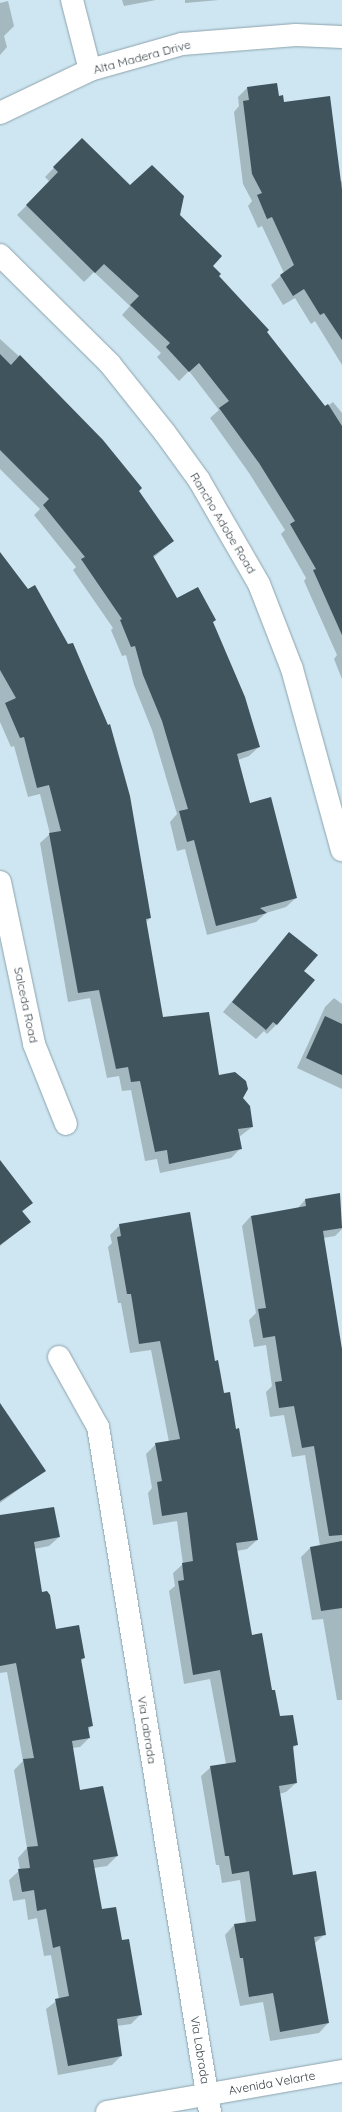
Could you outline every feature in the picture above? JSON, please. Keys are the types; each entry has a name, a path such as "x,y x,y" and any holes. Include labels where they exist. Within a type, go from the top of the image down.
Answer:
{"street":[{"path":"72,0 90,70"},
{"name":"Alta Madera Drive","path":"0,113 90,70 182,44 296,35 342,37"},
{"name":"Rancho Adobe Road","path":"0,255 110,364 160,426 199,480 256,578 292,669 342,850"},
{"name":"Salceda Road","path":"0,882 34,1044 66,1124"},
{"name":"Via Labrada","path":"59,1357 98,1427 209,2103"},
{"name":"Avenida Velarte","path":"107,2112 209,2103 342,2071"}],"building":[{"path":"277,83 279,96 283,95 284,102 330,96 342,190 342,340 324,313 320,315 304,289 293,296 280,275 294,265 272,217 267,219 257,195 262,193 252,174 243,101 249,100 247,87"},
{"path":"82,138 130,185 152,165 184,196 180,215 222,256 213,266 221,274 219,276 269,330 267,332 325,406 328,404 342,426 342,635 313,570 316,569 290,524 295,521 259,463 219,408 229,401 199,363 189,372 166,347 170,343 130,305 139,296 104,264 95,273 26,205 58,172 53,167"},
{"path":"0,354 11,365 20,355 103,440 142,488 139,491 174,541 153,556 177,598 198,587 216,620 213,622 245,697 260,747 237,754 250,803 271,797 297,898 260,908 267,913 216,926 194,840 187,842 179,811 188,809 162,721 143,675 135,646 131,647 120,620 122,619 81,559 85,557 43,505 49,499 0,450"},
{"path":"0,552 28,589 35,585 68,644 73,643 108,725 110,724 130,796 151,918 146,919 163,1017 209,1012 219,1075 235,1072 246,1081 248,1089 243,1098 250,1106 253,1127 238,1129 242,1149 169,1164 167,1150 155,1152 140,1081 131,1082 128,1067 116,1069 99,990 78,993 49,833 61,831 49,785 37,788 24,737 20,738 5,703 16,698 0,670"},
{"path":"289,932 318,955 304,971 315,980 277,1025 273,1022 266,1030 232,1002"},
{"path":"325,1016 342,1024 342,1075 306,1058"},
{"path":"0,1160 33,1203 22,1211 31,1222 0,1245"},
{"path":"340,1193 342,1228 323,1231 342,1349 342,1535 329,1536 314,1446 302,1448 294,1406 279,1408 275,1382 282,1381 275,1336 263,1338 258,1309 266,1308 251,1216 306,1206 305,1199"},
{"path":"190,1212 215,1361 218,1360 224,1393 230,1392 236,1429 239,1428 258,1540 236,1543 252,1635 262,1633 272,1690 275,1690 280,1716 293,1715 298,1745 293,1746 297,1783 279,1786 293,1875 316,1871 326,1935 314,1937 329,2023 280,2032 273,1993 249,1997 243,1958 240,1958 234,1924 256,1921 249,1871 232,1874 229,1856 225,1856 210,1766 236,1762 220,1670 193,1675 178,1581 184,1580 182,1563 193,1561 187,1512 162,1516 157,1482 162,1481 155,1443 180,1439 160,1341 139,1344 131,1294 127,1294 117,1237 121,1236 119,1224"},
{"path":"0,1403 46,1471 0,1501"},
{"path":"54,1507 60,1537 34,1542 42,1592 47,1591 50,1595 56,1629 79,1625 85,1658 81,1659 93,1726 88,1727 90,1738 72,1741 80,1790 103,1786 118,1856 93,1860 102,1909 116,1907 122,1940 129,1939 142,2015 117,2019 122,2056 68,2066 55,1999 69,1996 60,1946 53,1948 46,1909 37,1911 34,1890 22,1892 18,1869 30,1868 27,1847 38,1846 23,1759 34,1758 16,1663 0,1666 0,1515"},
{"path":"342,1541 342,1608 321,1611 310,1547"}]}
